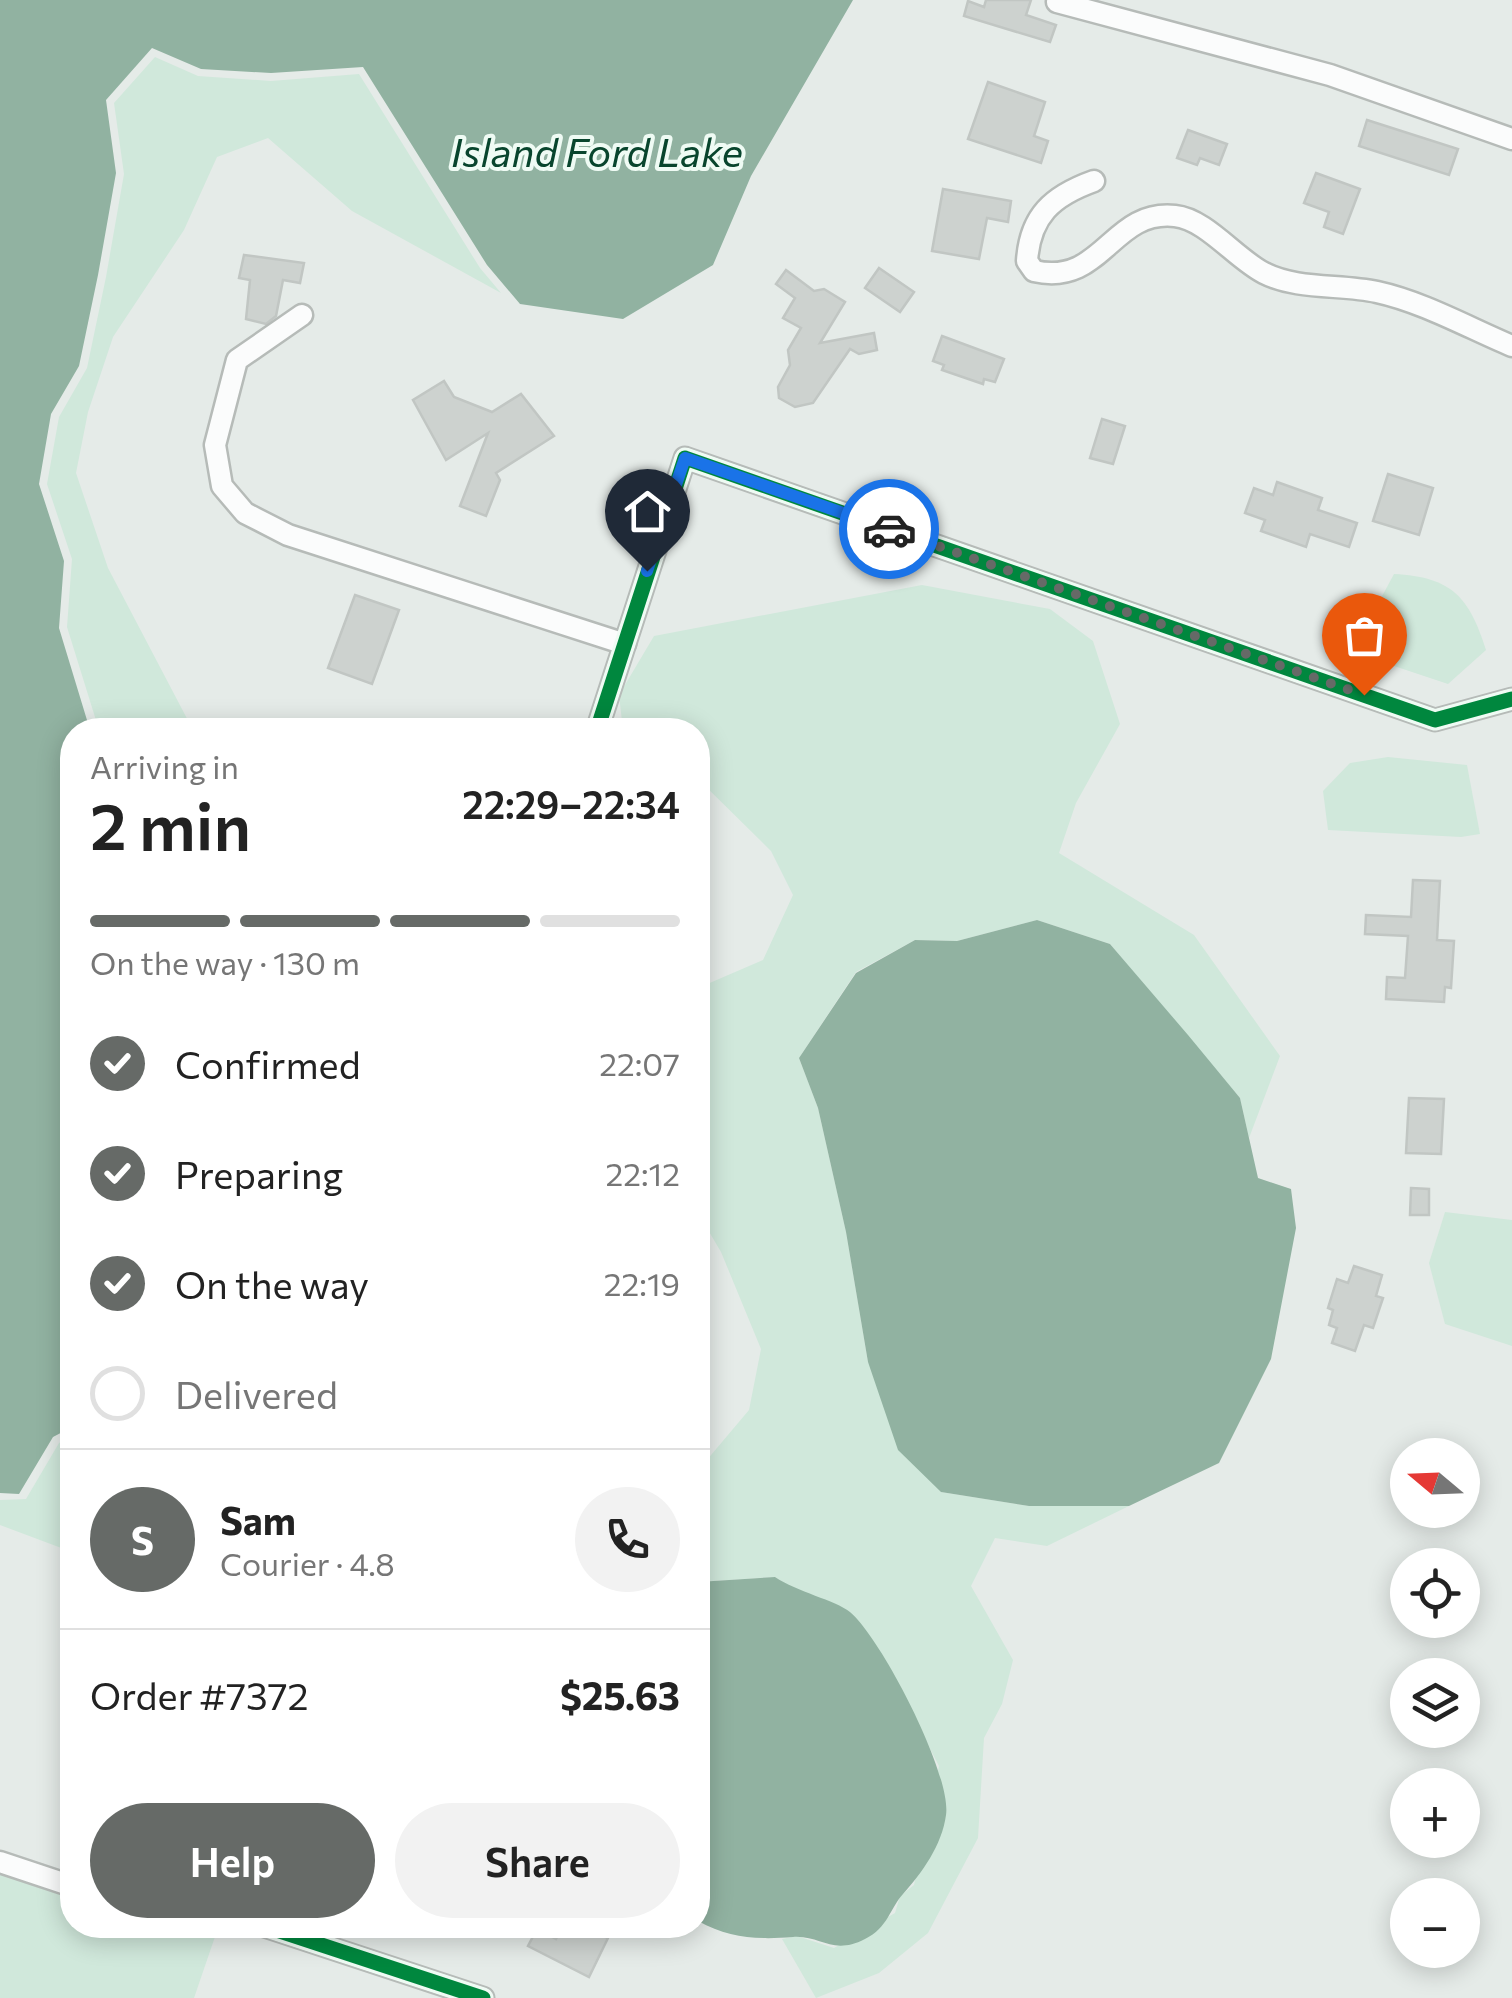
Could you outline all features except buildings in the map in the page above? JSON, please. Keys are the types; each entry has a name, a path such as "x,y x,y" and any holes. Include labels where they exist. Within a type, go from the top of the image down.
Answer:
{"street":[{"path":"1058,2 1330,75 1512,139"},
{"path":"1094,181 1036,217 1028,234 1026,261 1034,271 1068,275 1090,264 1121,232 1151,217 1176,216 1193,222 1268,276 1376,292 1512,346"},
{"path":"302,315 237,360 215,445 218,468 231,500 245,513 288,535 625,644"},
{"path":"601,718 685,458 1435,720 1512,699"},
{"path":"0,1862 60,1882"},
{"path":"300,1938 483,1998"}],"shaded area":[{"path":"155,57 198,76 271,81 359,74 480,268 501,293 352,211 268,138 217,157 184,230 113,337 88,412 76,473 108,568 187,718 95,718 67,627 72,559 47,484 59,417 87,368 106,277 124,174 114,103"},
{"path":"1394,574 1444,585 1465,603 1473,616 1486,650 1448,684 1391,665 1373,613"},
{"path":"922,585 1050,609 1093,641 1120,724 1076,803 1059,853 1194,935 1280,1056 1249,1138 1240,1098 1110,944 1037,920 957,941 915,940 856,972 799,1058 818,1108 846,1232 868,1362 941,1492 1029,1506 1129,1506 1047,1546 995,1538 971,1586 1013,1660 1002,1704 984,1738 978,1838 928,1933 879,1973 816,1998 782,1939 797,1936 834,1948 895,1913 900,1896 914,1885 939,1766 880,1653 850,1612 798,1592 775,1577 710,1581 710,1456 749,1410 761,1349 710,1233 710,983 763,960 793,895 771,851 710,791 710,718 622,718 619,695 654,636"},
{"path":"1388,757 1467,765 1480,834 1461,837 1328,830 1323,791 1350,763"},
{"path":"1445,1212 1512,1220 1512,1346 1445,1324 1429,1263"},
{"path":"59,1443 60,1548 0,1525 0,1500 26,1499"},
{"path":"0,1872 60,1891 60,1938 215,1938 194,1998 0,1998"}],"water":[{"name":"Island Ford Lake","path":"0,0 853,0 751,176 713,265 623,319 520,304 487,265 363,67 271,73 201,69 152,48 106,100 116,173 79,366 51,414 39,484 64,561 59,628 86,718 60,718 60,1433 53,1437 19,1494 0,1493"},
{"path":"1037,920 1110,944 1240,1098 1258,1178 1291,1189 1296,1228 1271,1359 1219,1463 1129,1506 1029,1506 941,1492 898,1450 868,1362 846,1232 818,1108 799,1058 856,973 915,940 957,941"},
{"path":"775,1577 850,1612 879,1649 927,1740 945,1796 944,1826 930,1858 888,1918 879,1929 854,1944 835,1945 803,1937 744,1936 710,1926 710,1581"}],"cycle path":[{"path":"601,718 685,458 1435,720 1512,699"},
{"path":"301,1938 483,1998"}],"way so far":[{"path":"889,529 1364,695"}],"route":[{"path":"647,571 685,458 889,529"}]}
